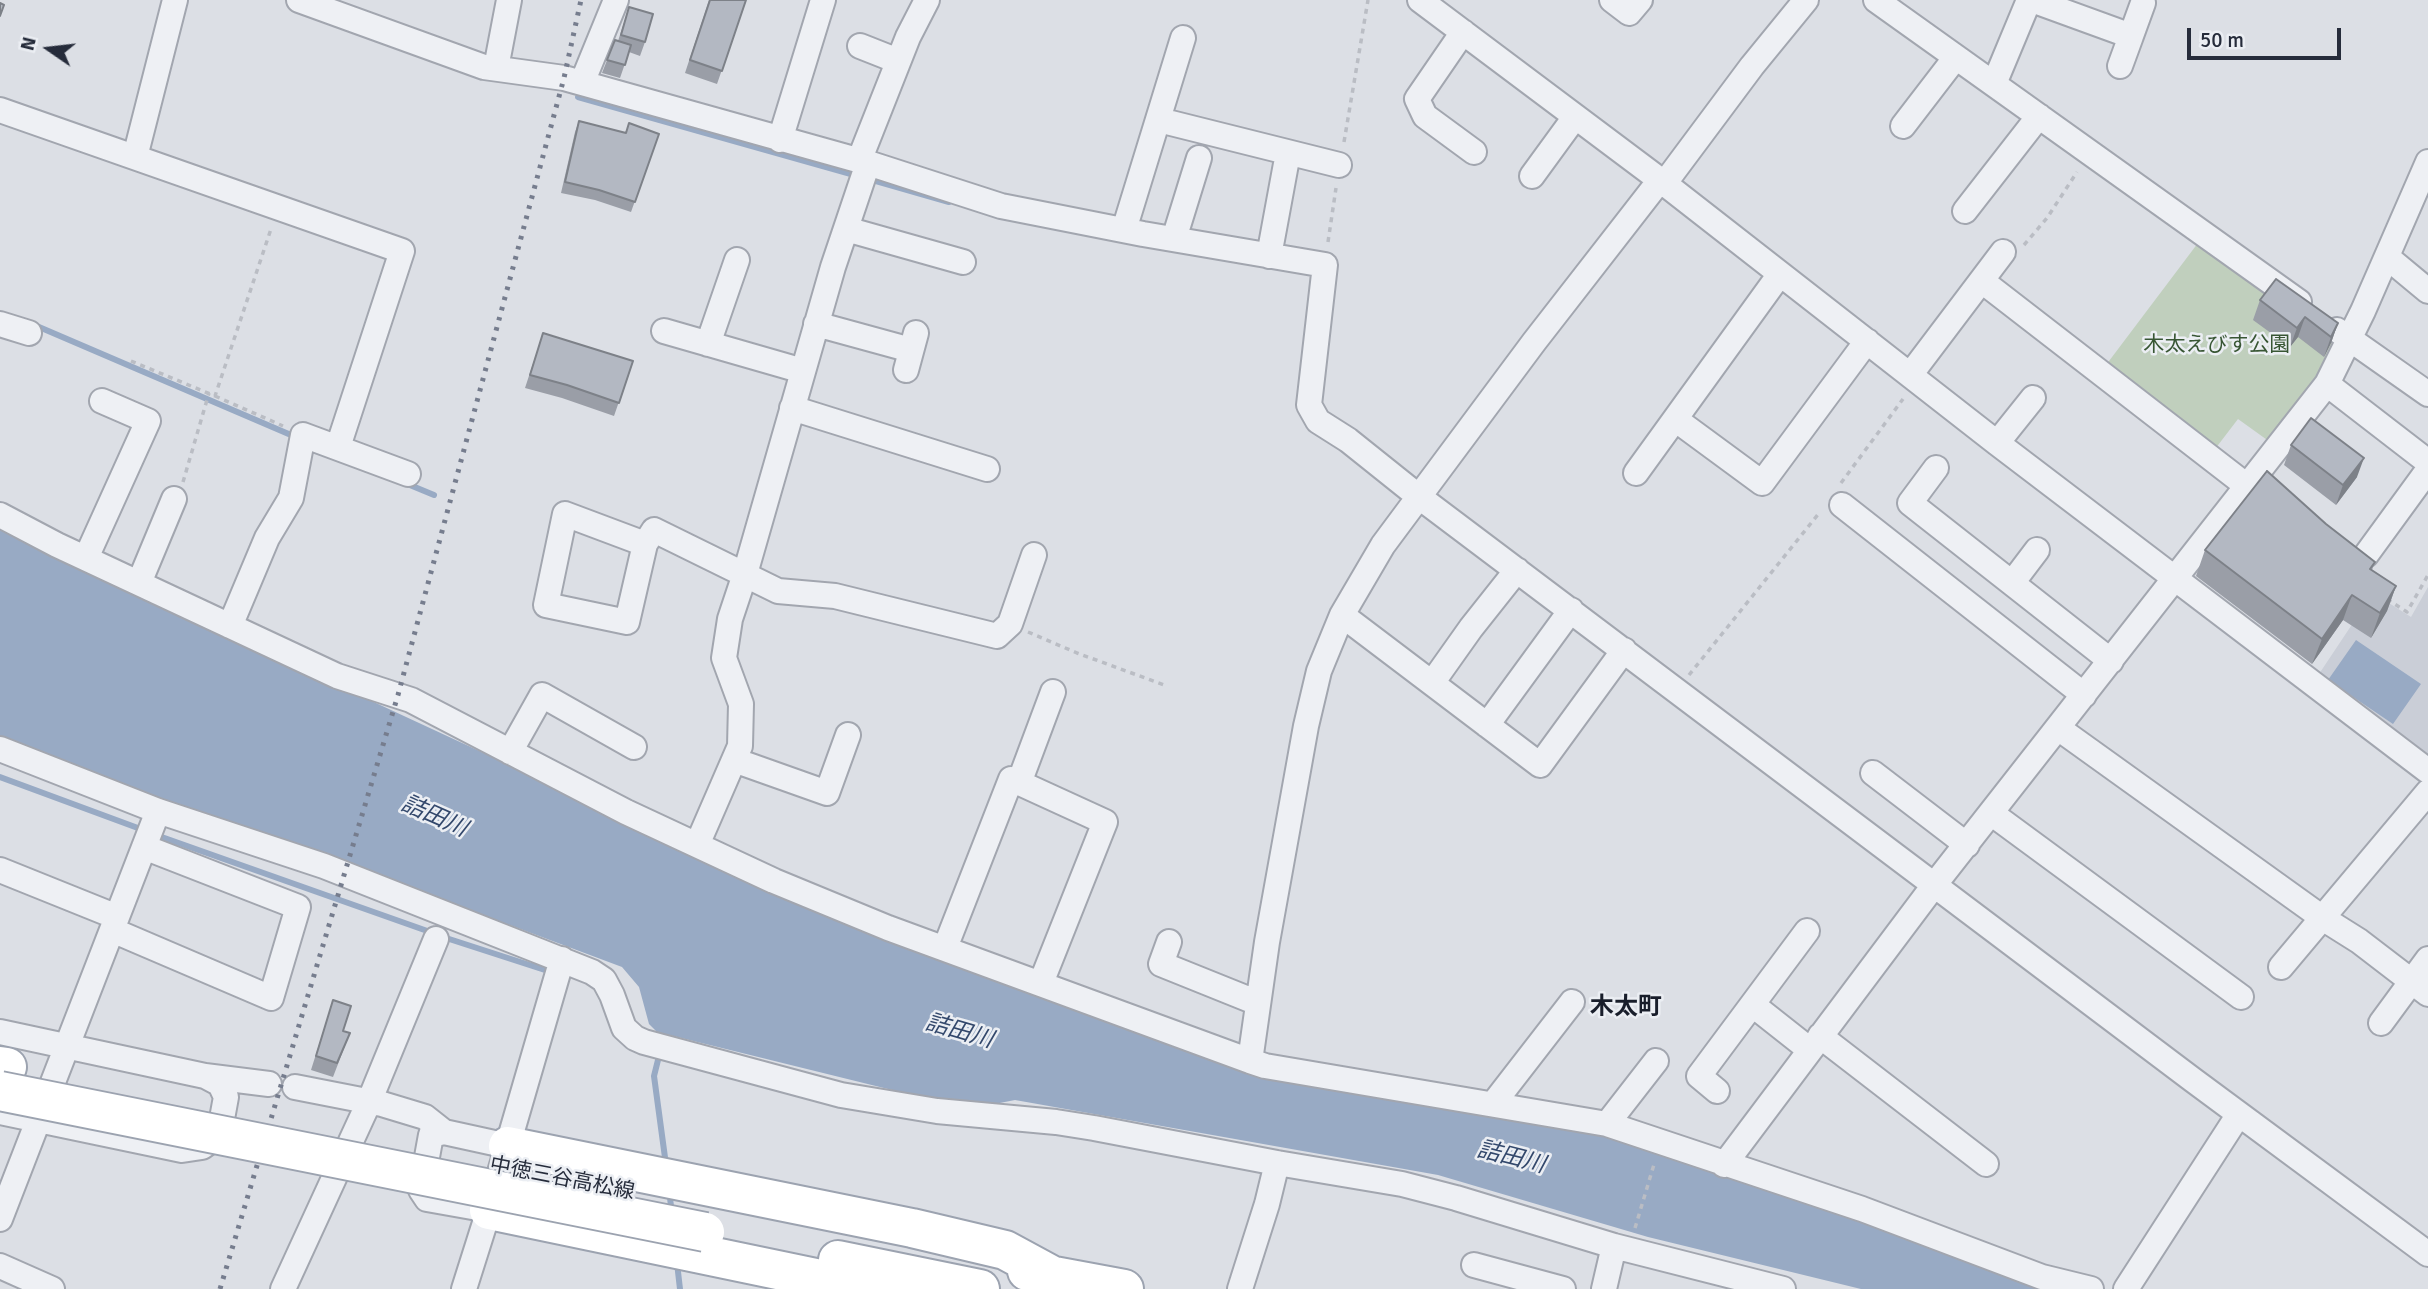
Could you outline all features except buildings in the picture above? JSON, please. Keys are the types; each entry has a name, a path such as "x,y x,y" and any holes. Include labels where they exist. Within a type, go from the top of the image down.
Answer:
{"main road":[{"name":"中徳三谷高松線","path":"2,1064 704,1220 980,1289"},
{"path":"508,1146 939,1234 1005,1250 1053,1276"},
{"path":"489,1210 869,1289"},
{"name":"中徳三谷高松線","path":"704,1220 1124,1289"}],"street":[{"path":"135,157 175,0"},
{"path":"299,0 356,10 484,66 564,78 863,162 1001,206 1325,265 1309,405 1318,421 1348,440 1418,496 2428,1254"},
{"path":"496,68 509,0"},
{"path":"582,83 616,0"},
{"path":"780,139 823,0"},
{"path":"697,845 740,746 741,704 724,658 730,619 846,229 863,162 898,61 927,0"},
{"path":"1420,0 1662,182 1997,443 2428,771"},
{"path":"1612,0 1629,13 1640,0"},
{"path":"1250,1062 1306,726 1319,671 1342,615 1383,545 1418,496 1806,0"},
{"path":"1876,0 2428,394"},
{"path":"1994,84 2031,0 2131,36"},
{"path":"2120,66 2143,3"},
{"path":"1463,32 1417,99 1425,116 1474,152"},
{"path":"1124,230 1184,38"},
{"path":"860,46 898,61"},
{"path":"1903,126 1956,57"},
{"path":"0,110 402,251 338,447"},
{"path":"1965,211 2039,116"},
{"path":"1532,176 1575,117"},
{"path":"1159,120 1339,165"},
{"path":"1269,256 1289,153"},
{"path":"1174,239 1199,158"},
{"path":"1724,1165 1935,884 2327,384 2350,339 2428,162"},
{"path":"846,229 963,262"},
{"path":"1913,378 2003,252"},
{"path":"2387,257 2428,291"},
{"path":"708,344 737,260"},
{"path":"1636,473 1780,274"},
{"path":"1982,281 2247,486"},
{"path":"0,324 29,333"},
{"path":"816,324 911,351"},
{"path":"664,331 803,371"},
{"path":"1675,419 1762,483 1867,341"},
{"path":"2327,384 2428,462"},
{"path":"1997,443 2033,398"},
{"path":"86,558 148,421 103,401"},
{"path":"792,408 987,469"},
{"path":"230,626 267,538 291,498 302,440 338,447 408,474"},
{"path":"1936,468 1910,503 2111,661"},
{"path":"2366,555 2428,470"},
{"path":"139,583 174,499"},
{"path":"1834,500 2084,695"},
{"path":"645,544 565,514 546,605 627,622 645,544 654,530 778,590 835,596 997,636 1010,624 1034,555"},
{"path":"0,515 337,676 411,700 510,752 774,881 1250,1062 1607,1124 1862,1209 2042,1277 2091,1289"},
{"path":"2012,583 2036,550"},
{"path":"1432,683 1517,570"},
{"path":"1487,725 1571,610"},
{"path":"1342,615 1540,765 1624,650"},
{"path":"1019,783 1053,692"},
{"path":"510,752 542,695 634,747"},
{"path":"2058,728 2324,919 2359,941 2420,988"},
{"path":"734,760 827,793 848,735"},
{"path":"0,749 158,811 324,866 592,972 604,981 624,1028 644,1042 855,1097 937,1111 1056,1122 1402,1184 1623,1242 1783,1289"},
{"path":"1873,773 1967,845"},
{"path":"945,948 1011,779 1105,822 1041,984"},
{"path":"2281,967 2428,792"},
{"path":"0,1219 158,811"},
{"path":"1991,813 2241,997"},
{"path":"0,870 271,998 298,907 144,847"},
{"path":"1717,1091 1699,1076 1807,931"},
{"path":"283,1289 369,1102 436,939"},
{"path":"464,1289 562,959"},
{"path":"2381,1023 2420,988 2428,959"},
{"path":"1162,962 1258,1003"},
{"path":"1493,1104 1572,1002"},
{"path":"1753,1005 1815,1043 1986,1164"},
{"path":"2,1064 68,1046 205,1076 269,1084"},
{"path":"1607,1124 1656,1061"},
{"path":"0,1112 182,1150 202,1147 219,1135 226,1097 219,1084 205,1076"},
{"path":"295,1087 425,1117 444,1132"},
{"path":"2126,1289 2239,1114"},
{"path":"489,1210 427,1199 421,1190 430,1135 444,1132 508,1146"},
{"path":"1240,1289 1267,1204 1276,1163"},
{"path":"1604,1289 1623,1242"},
{"path":"1474,1265 1563,1289"},
{"path":"0,1266 52,1289"}],"path":[{"path":"1325,265 1339,165 1360,58 1368,0"},
{"path":"2003,252 2009,256 2018,252 2047,218 2090,152"},
{"path":"215,396 278,207"},
{"path":"131,361 209,393 302,440"},
{"path":"1677,690 1834,500 1913,378"},
{"path":"174,499 180,492 209,393"},
{"path":"2379,593 2407,612 2428,575"},
{"path":"1010,624 1077,653 1167,686"},
{"path":"1623,1242 1659,1149"}],"shaded area":[{"path":"2428,587 2428,759 2317,677 2373,593 2411,617"}],"green space":[{"name":"木太えびす公園","path":"2201,239 2341,342 2317,382 2270,442 2238,419 2212,453 2103,369"}],"water":[{"name":"詰田川","path":"0,525 46,550 777,889 1262,1072 1605,1131 2074,1289 1861,1289 1648,1237 1438,1175 1015,1100 969,1109 657,1032 649,1024 639,987 622,967 336,860 0,742"},
{"path":"2356,640 2421,684 2393,724 2328,680"}],"waterway":[{"path":"578,97 858,176"},
{"path":"869,179 949,202"},
{"path":"32,324 298,438"},
{"path":"405,483 434,495"},
{"path":"0,777 146,831"},
{"path":"156,835 433,933"},
{"path":"443,937 548,971"},
{"path":"660,1052 654,1076 666,1165"},
{"path":"669,1190 672,1214"},
{"path":"677,1263 680,1289"}],"railway":[{"path":"220,1289 398,695 564,78 581,0"}],"district":[{"name":"木太町","path":"1626,1008"}]}
